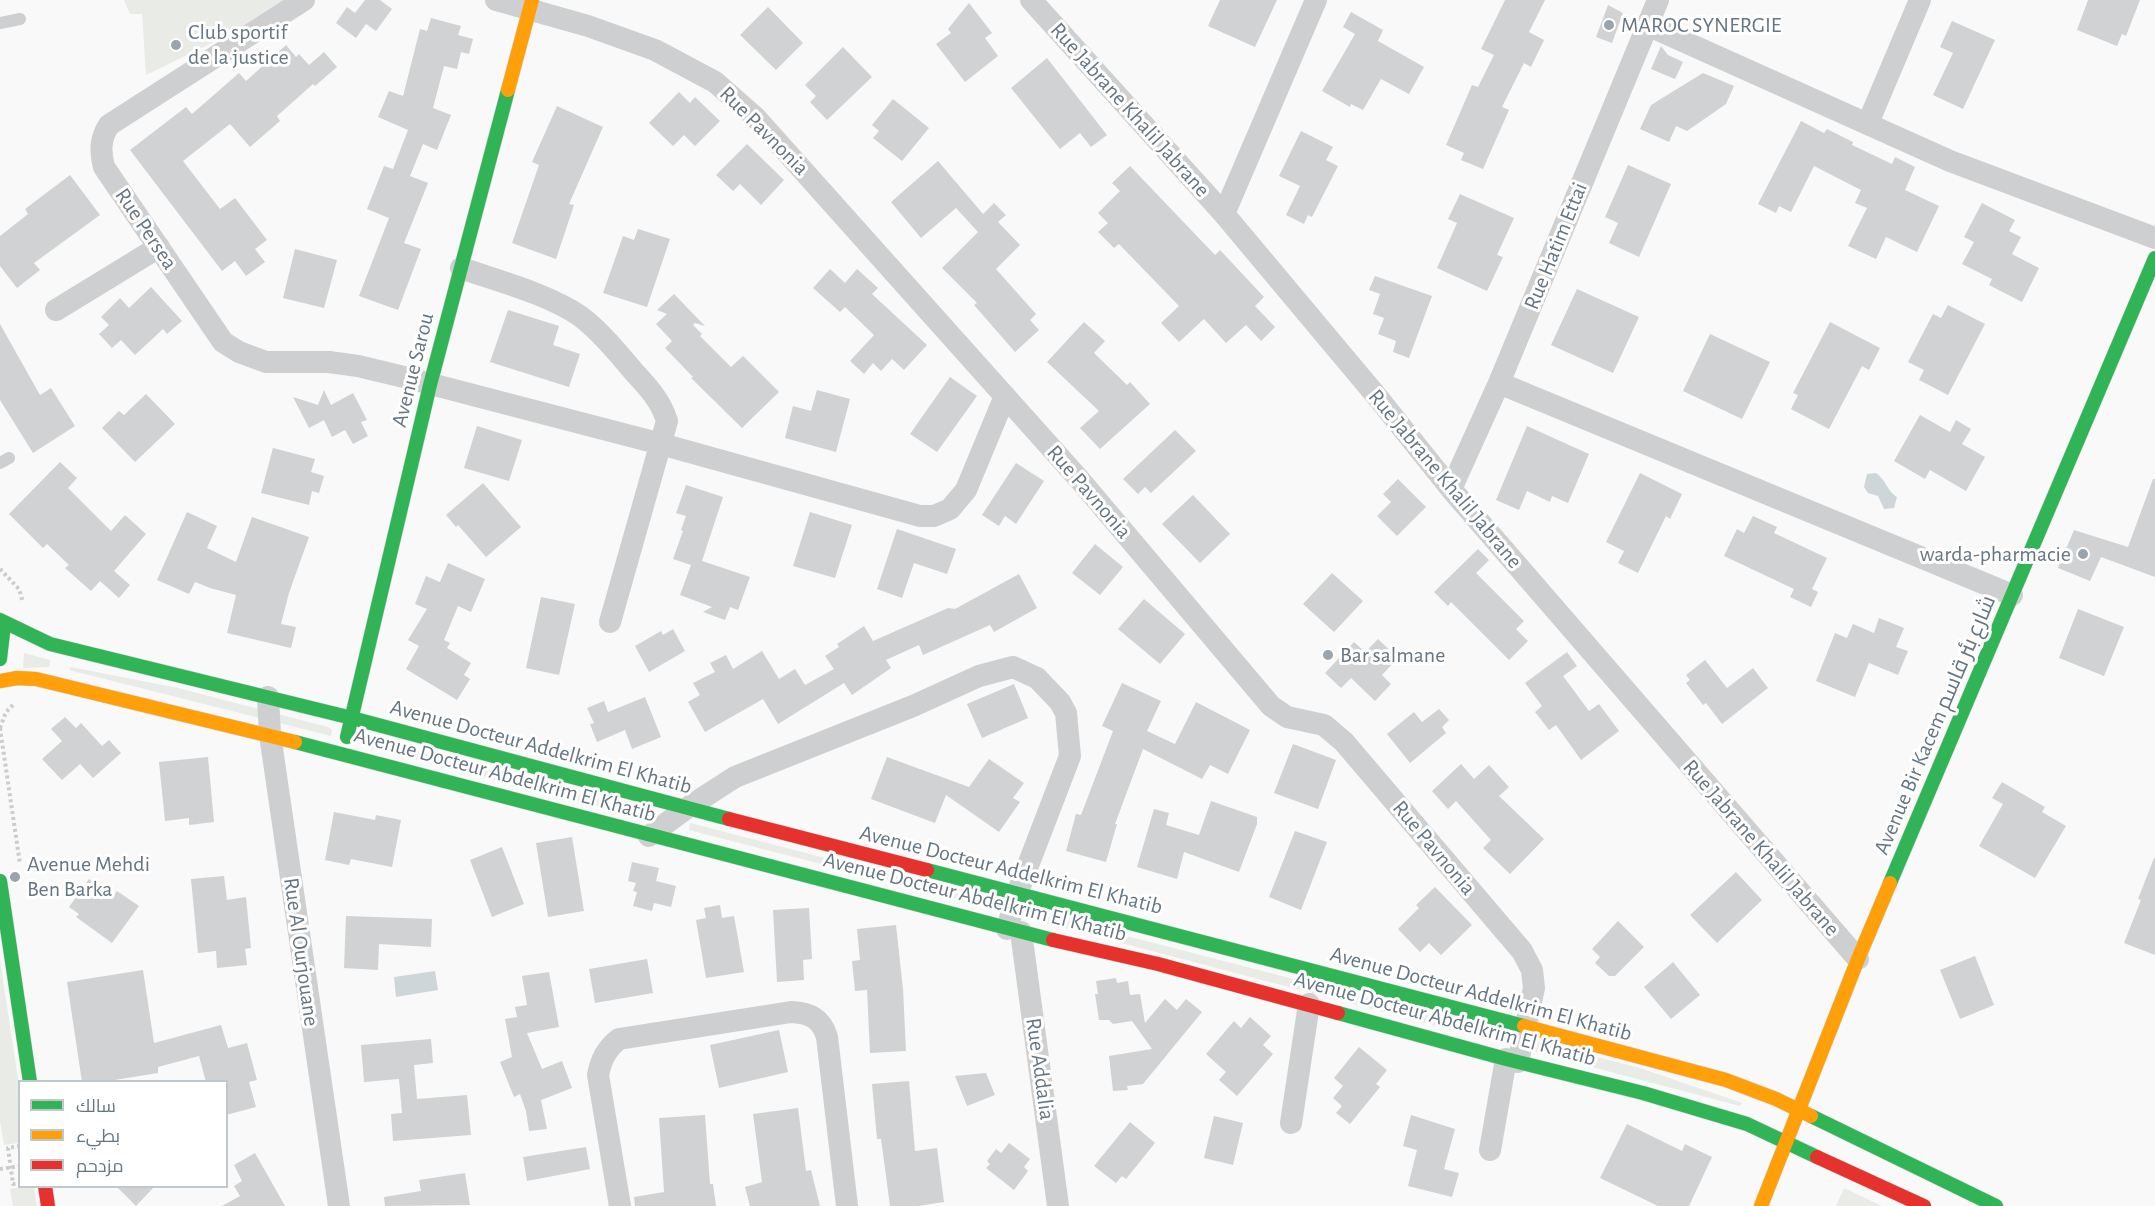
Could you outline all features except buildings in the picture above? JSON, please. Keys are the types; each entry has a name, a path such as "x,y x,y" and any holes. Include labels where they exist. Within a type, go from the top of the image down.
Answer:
{"main road":[{"name":"Avenue Sarou","path":"343,754 430,385 531,4"},
{"name":"Avenue Bir Kacem شارع بئر قاسم","path":"1761,1206 1858,959 2155,258"},
{"name":"Avenue Docteur Addelkrim El Khatib","path":"0,620 50,644 352,718 1726,1080 1798,1110 1996,1206"},
{"path":"0,620 3,645 0,659"},
{"name":"Avenue Docteur Abdelkrim El Khatib","path":"0,681 17,678 36,679 270,735 1014,931 1158,964 1643,1093 1747,1124 1924,1206"},
{"path":"0,881 30,1080"},
{"path":"45,1188 48,1206"}],"street":[{"name":"Rue Persea","path":"304,0 109,125 104,134 101,153 104,167 224,342 239,352 266,362 311,361 358,366 661,444 920,516 934,516 950,509 966,490 1005,396"},
{"path":"496,0 531,4"},
{"name":"Rue Jabrane Khalil Jabrane","path":"1031,0 1224,214 1451,489 1858,959"},
{"path":"1224,214 1316,0"},
{"name":"Rue Hatim Ettai","path":"1451,489 1499,383 1658,0"},
{"path":"1868,123 1920,0"},
{"name":"Rue Pavnonia","path":"531,4 656,50 715,82 756,118 1079,479 1270,706 1287,717 1314,722 1332,730 1522,951 1532,970 1534,988 1525,1027 1512,1060 1490,1150"},
{"path":"1647,25 1950,161 2155,238"},
{"path":"56,310 159,247"},
{"path":"461,268 555,302 589,324 658,400 667,421 610,622"},
{"path":"1499,383 1858,529 2012,595"},
{"path":"649,836 735,777 913,706 980,676 1013,667 1037,678 1060,702 1066,712 1070,756 1017,894 1014,931"},
{"name":"Rue Al Ourjouane","path":"268,697 270,735 339,1206"},
{"name":"Rue Addalia","path":"1014,931 1058,1206"},
{"path":"1291,1123 1309,1004"},
{"path":"620,1206 598,1075 608,1050 619,1040 791,1012 813,1016 824,1027 827,1037 847,1206"}],"lane":[{"path":"0,23 20,19"}],"path":[{"path":"0,773 7,772"},
{"path":"18,1146 8,1148 13,1184 18,1183"},
{"path":"0,1169 18,1166"}],"shaded area":[{"name":"Club sportif de la justice","path":"124,0 300,0 146,75 142,14 130,14"},
{"path":"1876,473 1897,497 1894,508 1884,509 1878,496 1868,493 1864,487 1867,474"},
{"path":"24,653 50,660 49,667 23,668"},
{"path":"71,667 178,688 328,727 332,730 331,736 69,670"},
{"path":"361,737 637,810 636,816 362,746"},
{"path":"690,823 1003,904 1004,911 689,830"},
{"path":"1037,913 1640,1068 1742,1103 1740,1106 1038,921"},
{"path":"0,960 18,1080 18,1143 4,1145 0,1121"},
{"path":"435,971 438,990 396,997 394,977"},
{"path":"34,1188 37,1206 13,1206 10,1189"},
{"path":"1844,1188 1882,1206 1836,1206"}],"traffic: fast":[{"path":"347,737 430,385 508,90"},
{"path":"1890,883 2155,258"},
{"path":"0,620 50,644 352,718 729,819"},
{"path":"0,620 3,633 0,659"},
{"path":"295,742 1053,940"},
{"path":"927,870 1524,1026"},
{"path":"0,881 30,1080"},
{"path":"1338,1013 1506,1059 1643,1093 1747,1124 1817,1157"},
{"path":"1811,1116 1996,1206"}],"traffic: slow":[{"path":"508,90 532,0"},
{"path":"0,681 17,678 36,679 295,742"},
{"path":"1761,1206 1890,883"},
{"path":"1524,1026 1726,1080 1776,1099 1811,1116"}],"traffic: jam":[{"path":"729,819 927,870"},
{"path":"1053,940 1158,964 1338,1013"},
{"path":"1817,1157 1924,1206"},
{"path":"45,1188 48,1206"}],"place":[{"name":"MAROC SYNERGIE","path":"1609,25"},
{"name":"Club sportif de la justice","path":"176,45"},
{"name":"warda-pharmacie","path":"2083,554"},
{"name":"Bar salmane","path":"1328,655"},
{"name":"Avenue Mehdi Ben Barka","path":"15,877"}]}
